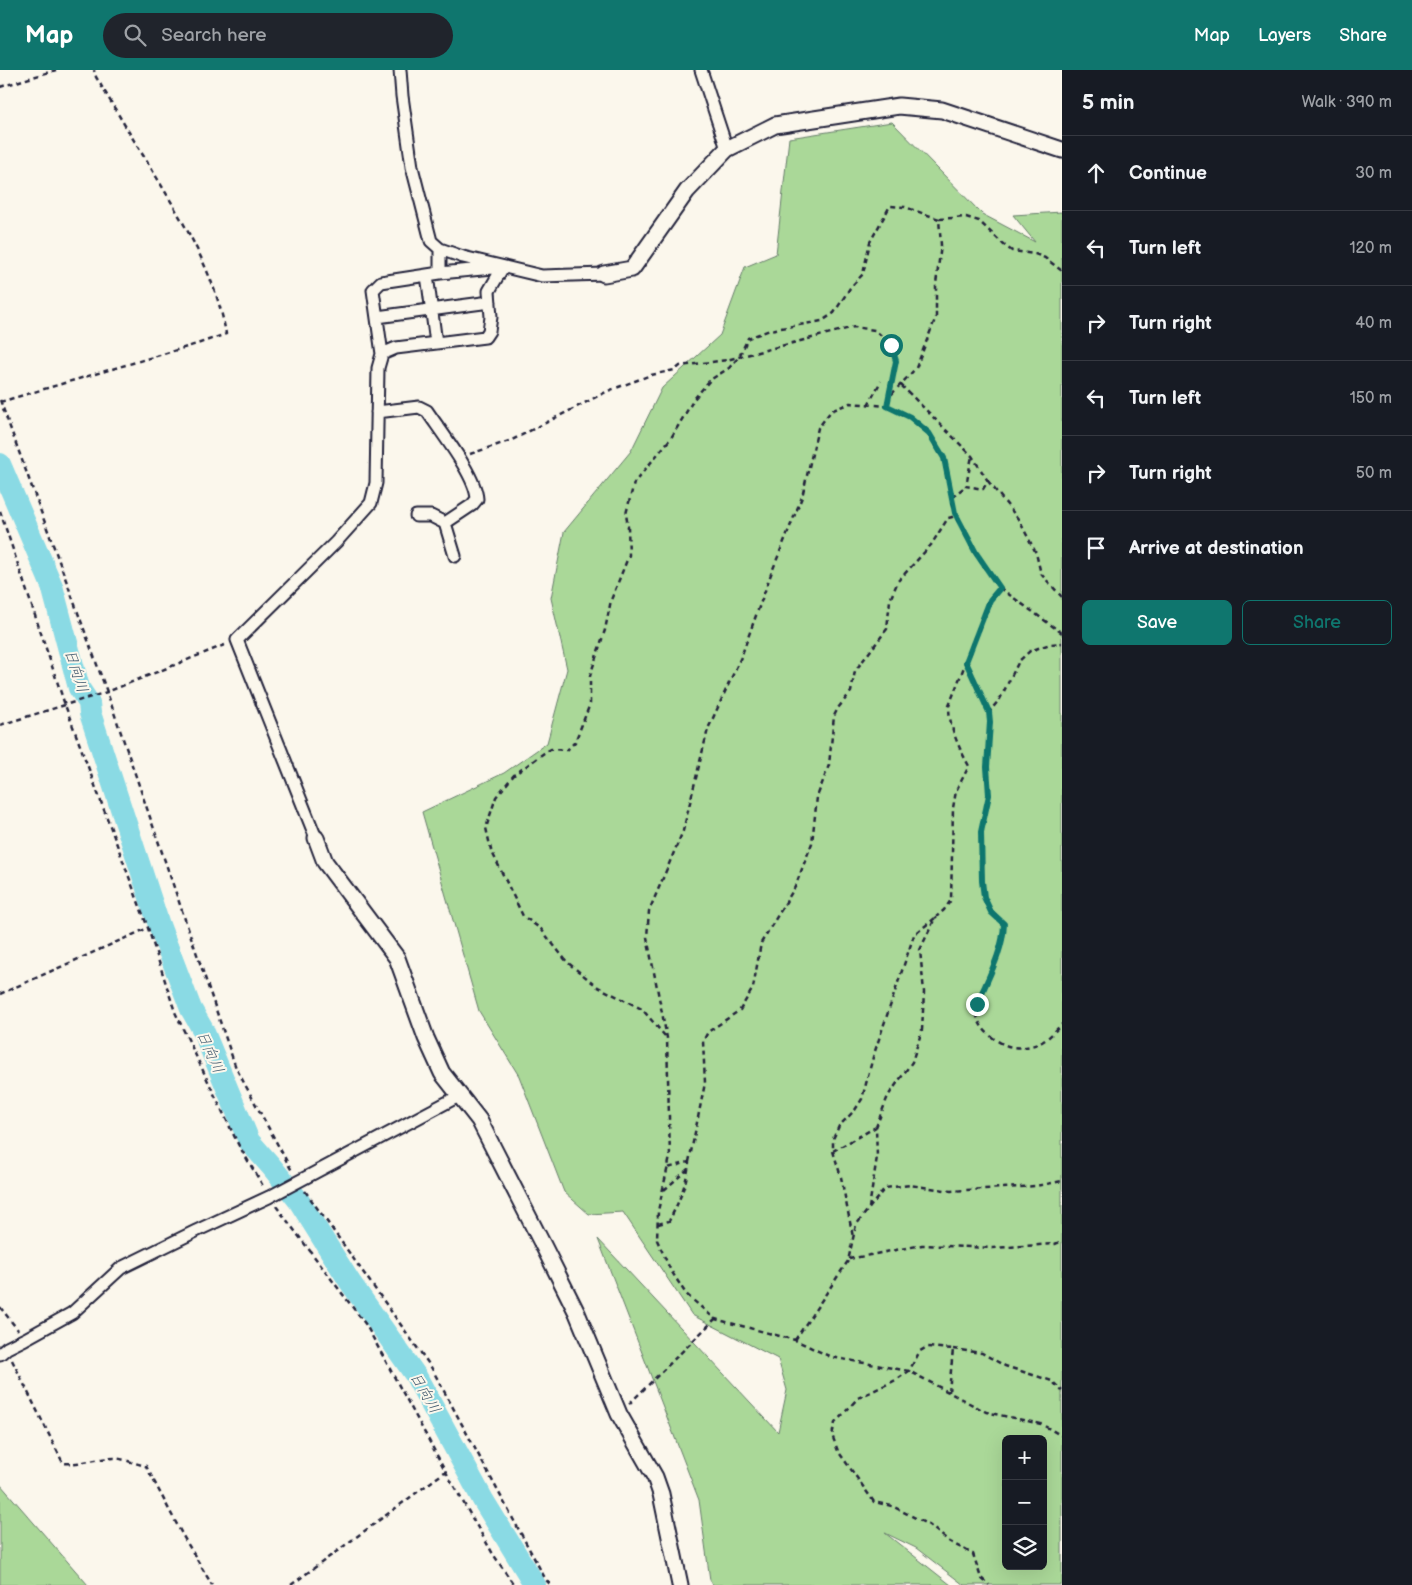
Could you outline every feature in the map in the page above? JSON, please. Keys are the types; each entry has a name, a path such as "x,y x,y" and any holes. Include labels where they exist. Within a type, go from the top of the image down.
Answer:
{"street":[{"path":"400,70 412,167 431,242 440,249 463,257 542,276 604,274 632,269 687,190 727,149 775,125 899,106 942,110 1062,150"},
{"path":"701,70 727,149"},
{"path":"440,249 440,273"},
{"path":"503,267 440,273 381,282 373,290 382,354 378,368 376,484 371,503 336,542 237,640 325,862 397,958 426,1038 442,1073 479,1120 577,1313 619,1414 655,1477 680,1585"},
{"path":"382,354 396,348 485,337 489,331 491,317 489,291 503,267"},
{"path":"427,275 436,343"},
{"path":"377,317 490,302"},
{"path":"377,412 419,407 427,412 459,457 477,492 477,499 472,505 445,523"},
{"path":"416,516 432,516 445,523 456,556"},
{"path":"3,1351 72,1313 122,1268 269,1197 459,1096"}],"path":[{"path":"0,87 56,70"},
{"path":"94,70 96,77 185,224 223,313 226,334 0,401 107,692 236,1068 298,1181 432,1367 546,1580 551,1585"},
{"path":"667,1038 642,1009 598,987 567,962 541,930 523,916 492,850 486,828 496,797 514,775 551,749 567,750 575,742 590,704 590,676 605,630 611,600 628,555 626,514 634,484 672,438 694,399 710,380 729,368 739,357 748,338 770,330 822,321 834,313 850,288 862,274 870,242 890,206 905,207 939,219 966,216 979,221 1012,251 1035,254 1045,258 1062,271"},
{"path":"889,397 916,368 936,317 936,284 942,245 939,219"},
{"path":"459,457 512,440 608,390 651,375 675,370 680,366 727,360 854,327 875,330 891,345 896,361 887,406"},
{"path":"868,404 881,381"},
{"path":"901,385 972,456 1019,520 1036,553 1041,574 1062,597"},
{"path":"1062,633 1000,588 976,553 956,516 944,458 929,433 910,417 887,406 850,403 832,411 818,428 802,497 771,574 741,657 708,729 683,831 649,911 647,936 667,1038 670,1157 658,1211 657,1240 670,1269 686,1294 715,1319 796,1340 831,1357 909,1371 986,1412 1041,1424 1062,1436"},
{"path":"952,497 966,486 972,456"},
{"path":"966,486 983,489 988,480"},
{"path":"0,511 65,705 148,928 175,1012 238,1144 269,1197 366,1324 493,1554 514,1585"},
{"path":"658,1224 669,1221 677,1207 688,1175 705,1083 703,1041 708,1032 740,1010 752,988 761,944 795,887 812,843 817,797 829,765 834,716 850,692 855,671 887,629 890,600 898,582 931,545 948,518 956,516"},
{"path":"853,1239 841,1177 832,1151 833,1139 839,1126 855,1110 862,1099 873,1057 914,935 944,910 951,900 953,808 956,791 968,766 960,750 949,715 949,706 990,600 1000,588"},
{"path":"0,725 107,692 237,640"},
{"path":"989,712 1000,699 1018,661 1030,651 1050,644 1062,643"},
{"path":"966,662 989,712 990,722 987,767 989,795 981,832 984,897 991,912 1004,924 1004,934 997,958 977,1004 977,1016 980,1026 999,1043 1012,1047 1025,1047 1042,1042 1062,1024"},
{"path":"869,1208 877,1158 876,1127 888,1096 912,1062 922,1030 924,992 920,950 935,918"},
{"path":"0,994 148,928"},
{"path":"832,1151 876,1127"},
{"path":"668,1168 689,1162"},
{"path":"663,1190 688,1168"},
{"path":"796,1340 849,1259 856,1225 885,1188 910,1185 951,1191 1036,1186 1062,1181"},
{"path":"849,1259 922,1245 993,1248 1055,1244 1062,1241"},
{"path":"0,1307 25,1339"},
{"path":"619,1414 715,1319"},
{"path":"990,1585 981,1578 973,1554 950,1542 929,1525 892,1506 874,1502 838,1451 832,1435 835,1423 858,1398 896,1380 909,1371 920,1351 927,1347 982,1353 1005,1366 1052,1381 1062,1391"},
{"path":"949,1393 953,1349"},
{"path":"3,1351 62,1463 74,1464 117,1458 146,1466 183,1536 212,1585"},
{"path":"291,1585 446,1471"}],"green space":[{"path":"892,122 982,214 1035,242 1013,215 1062,212 1062,1585 964,1585 916,1548 885,1533 951,1585 713,1585 710,1580 699,1500 598,1239 778,1432 787,1390 778,1359 692,1315 623,1212 589,1214 564,1192 519,1076 479,1011 422,812 504,773 547,743 567,669 551,598 564,532 631,451 662,388 720,335 745,267 776,254 789,138"},
{"path":"0,1484 88,1585 0,1585"}],"waterway":[{"name":"日向川","path":"0,464 52,586 79,688 89,703 90,713 159,925 191,1009 203,1030 249,1141 299,1201 350,1282 416,1376 483,1500 535,1585"}],"route":[{"path":"891,345 896,361 887,406 910,417 929,433 944,458 955,513 976,553 1000,588 990,600 966,662 989,712 990,722 987,767 989,795 981,832 984,897 991,912 1004,924 1004,934 997,958 977,1004"}]}
